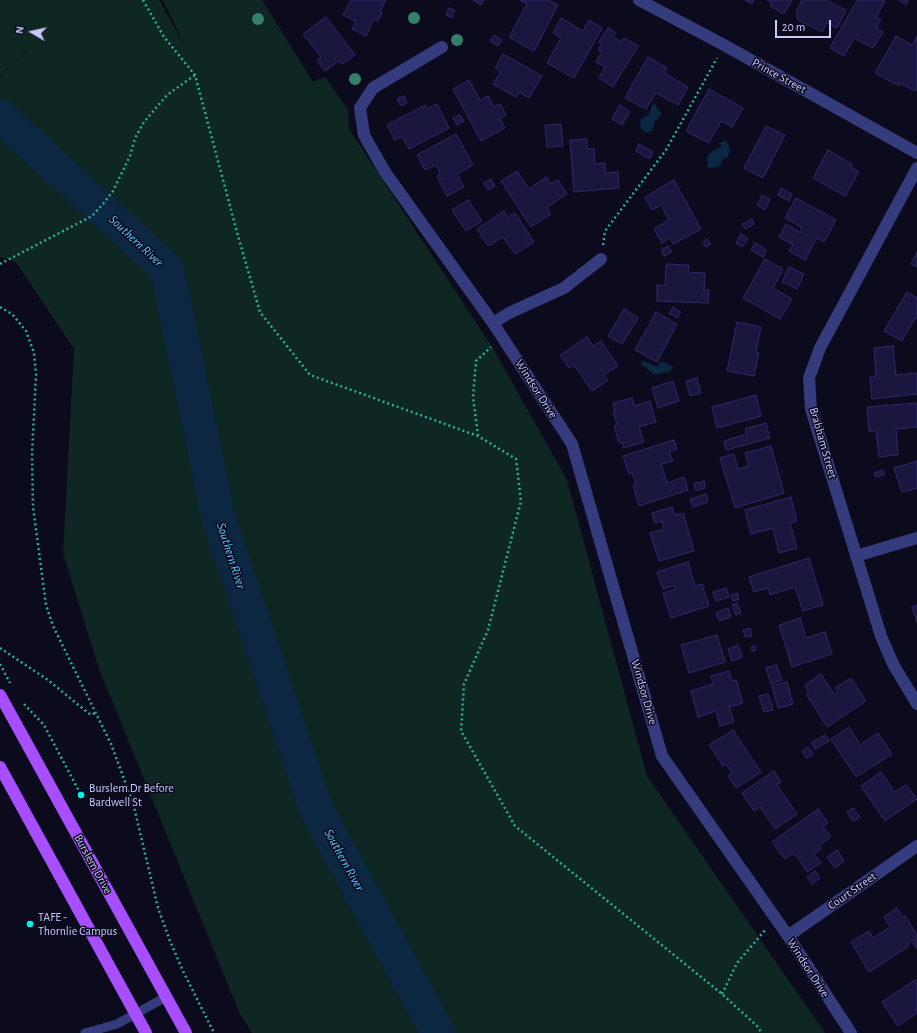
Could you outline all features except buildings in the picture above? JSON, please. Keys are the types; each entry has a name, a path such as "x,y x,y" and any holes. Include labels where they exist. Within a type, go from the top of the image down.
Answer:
{"main road":[{"name":"Burslem Drive","path":"0,695 186,1033"},
{"path":"0,767 146,1033"}],"street":[{"name":"Prince Street","path":"640,0 724,45 917,153"},
{"name":"Windsor Drive","path":"442,47 373,88 360,108 364,134 385,172 493,323 572,444 662,756 788,936 851,1033"},
{"name":"Brabham Street","path":"917,168 820,348 809,378 812,409 884,643 900,677 917,704"},
{"path":"493,323 509,313 564,288 601,259"},
{"path":"856,556 917,538"},
{"name":"Court Street","path":"788,936 917,846"}],"lane":[{"path":"85,1033 118,1024 166,997"}],"path":[{"path":"143,0 164,37 195,75 260,312 310,375 478,436 516,459 521,501 488,630 464,684 461,730 515,826 722,994 757,1026 762,1033"},
{"path":"601,259 605,231 666,150 724,45"},
{"path":"0,264 92,216 113,191 130,156 135,138 144,122 167,95 195,75"},
{"path":"0,307 12,314 26,331 34,353 36,375 32,454 33,507 46,605 53,626 111,744 134,803 154,892 170,941 183,971 214,1033"},
{"path":"478,436 473,396 476,361 502,337"},
{"path":"0,648 48,680 86,712 91,715 95,713"},
{"path":"0,664 14,689"},
{"path":"20,699 44,725 79,790"},
{"path":"722,994 737,962 775,919"}],"green space":[{"path":"0,0 159,0 185,46 163,0 262,0 313,82 325,77 348,110 349,129 494,350 567,480 647,776 825,1033 252,1033 239,1012 98,666 63,553 74,349 16,262 0,257 0,77 38,40 0,76"}],"water":[{"path":"656,104 657,109 661,112 661,115 655,121 652,131 645,132 641,128 641,119 649,115 652,105"},
{"path":"726,141 730,149 728,157 723,159 720,166 709,168 707,166 707,158 709,154 721,146 720,143"},
{"path":"643,361 657,367 661,361 673,367 670,371 655,375 642,365 641,362"}],"waterway":[{"name":"Southern River","path":"0,116 167,269 219,520 316,809 438,1033"}],"place":[{"name":"Burslem Dr Before Bardwell St","path":"81,795"},
{"name":"TAFE - Thornlie Campus","path":"30,924"}]}
